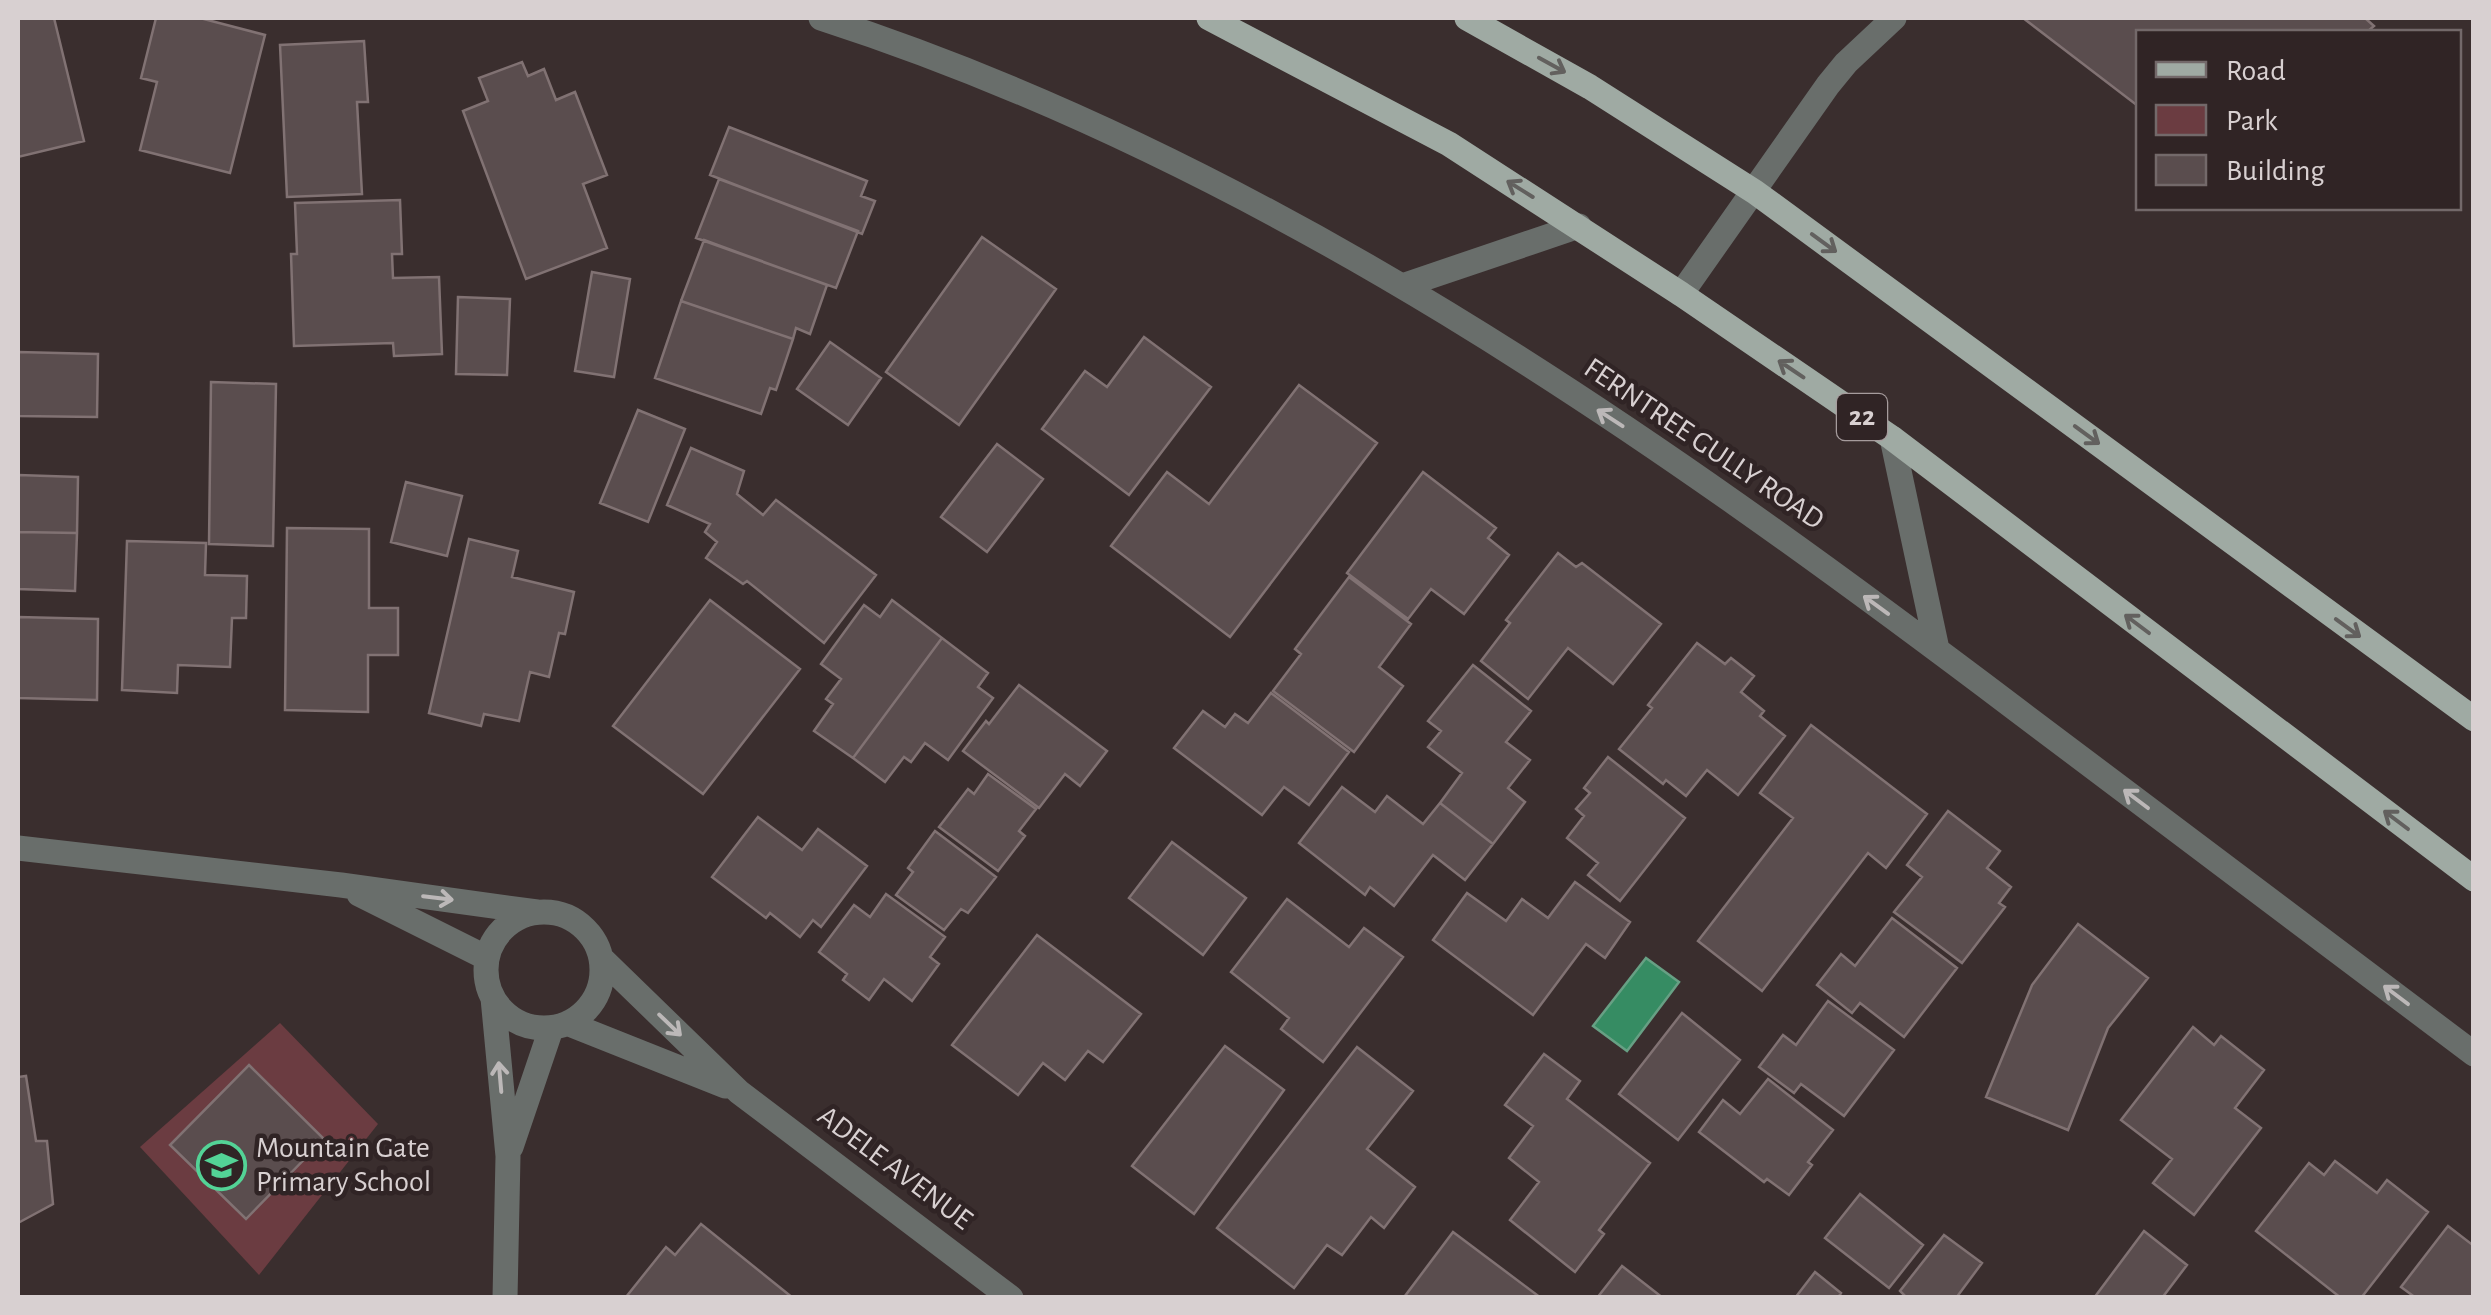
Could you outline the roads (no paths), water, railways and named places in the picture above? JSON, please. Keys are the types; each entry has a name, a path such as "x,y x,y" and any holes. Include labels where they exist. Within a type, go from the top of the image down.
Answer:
{"main road":[{"name":"22","path":"1209,18 1449,144 1681,294 1892,438 2474,879"},
{"path":"1468,18 1590,87 1755,192 2474,719"}],"street":[{"name":"FERNTREE GULLY ROAD","path":"821,18 923,51 1079,116 1227,188 1404,286 1651,445 1937,649 2474,1054"},
{"path":"1681,294 1828,85 1894,18"},
{"path":"1404,286 1579,226"},
{"path":"1892,438 1937,649"},
{"path":"18,848 342,885 537,912 571,918 586,928 596,942 603,979 585,1013 560,1026 534,1028 518,1022 503,1012 488,985 487,958 494,940 505,926 537,912"},
{"path":"342,885 487,958"},
{"name":"ADELE AVENUE","path":"602,959 739,1092 1011,1298"},
{"path":"493,998 508,1156 506,1298"},
{"path":"508,1156 560,1026"},
{"name":"ADELE AVENUE","path":"560,1026 739,1092"}],"place":[{"name":"Mountain Gate Primary School","path":"221,1165"}]}
